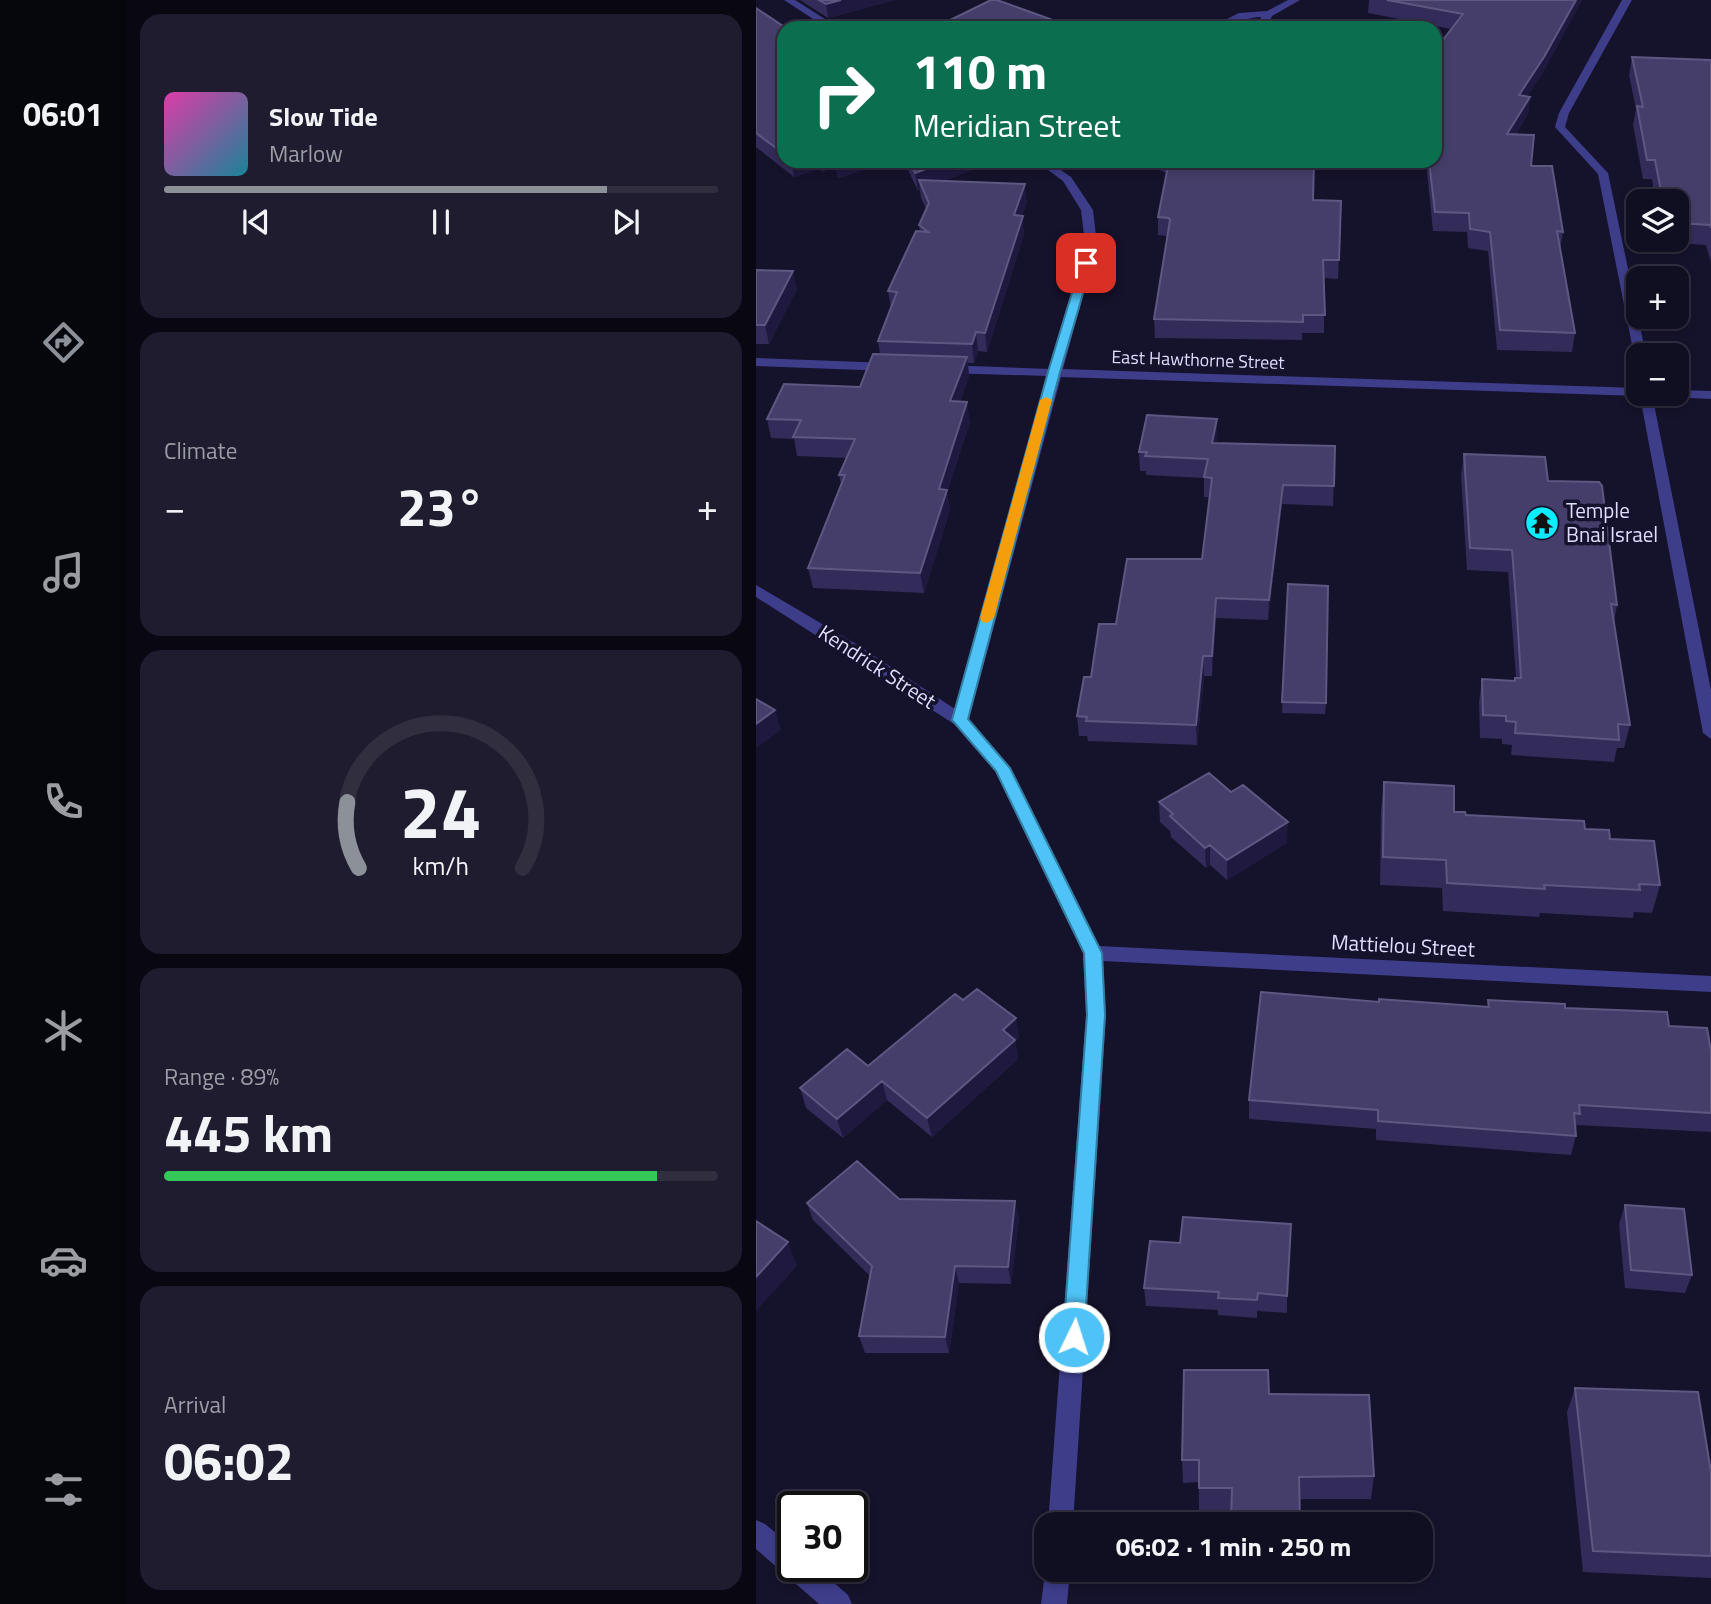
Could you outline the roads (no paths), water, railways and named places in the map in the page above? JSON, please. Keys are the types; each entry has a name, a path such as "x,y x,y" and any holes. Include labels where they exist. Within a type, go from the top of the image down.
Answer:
{"street":[{"path":"789,0 823,21"},
{"path":"1229,21 1242,15 1267,14 1295,0"},
{"path":"1627,0 1564,113 1560,127 1603,173 1638,343"},
{"path":"1263,21 1267,14"},
{"path":"960,720 1091,244 1087,210 1067,179 1051,168"},
{"path":"756,362 905,367"},
{"name":"East Hawthorne Street","path":"932,368 1626,392"},
{"path":"1689,394 1711,395"},
{"path":"1648,406 1711,733"},
{"name":"Kendrick Street","path":"756,590 960,720 1002,768 1093,953 1096,1015 1062,1512"},
{"name":"Mattielou Street","path":"1093,953 1711,984"},
{"path":"756,1533 777,1551"},
{"path":"814,1582 839,1604"},
{"path":"1054,1604 1056,1582"}],"place":[{"name":"Temple Bnai Israel","path":"1542,523"}]}
